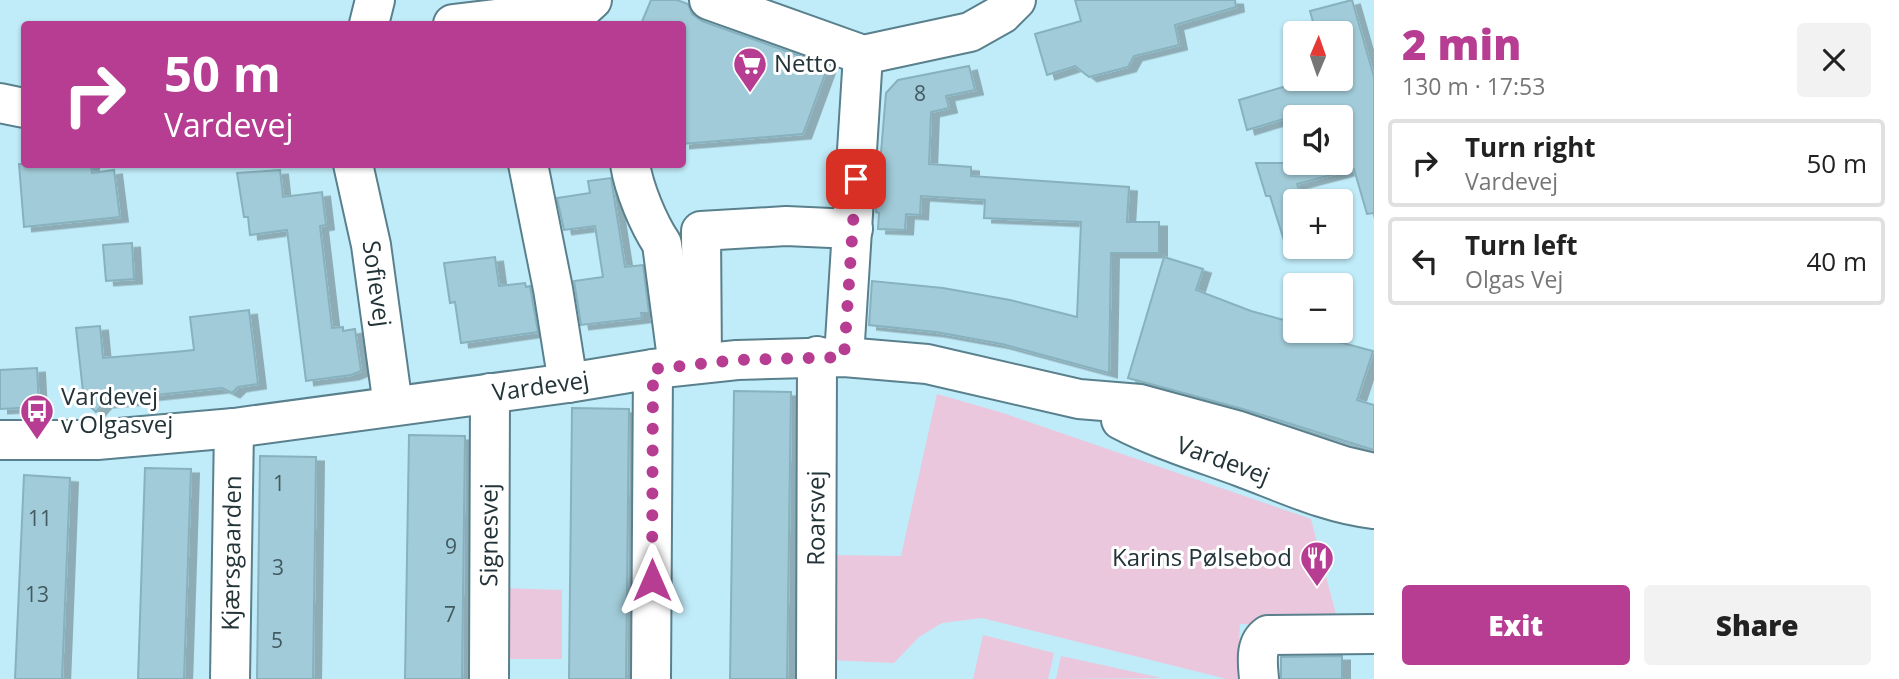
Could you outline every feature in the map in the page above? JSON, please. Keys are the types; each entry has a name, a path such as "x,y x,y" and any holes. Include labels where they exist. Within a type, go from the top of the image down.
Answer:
{"street":[{"path":"370,21 374,0"},
{"path":"479,21 582,9 592,0"},
{"path":"709,0 863,55 970,32 1002,14 1016,0"},
{"name":"Roarsvej","path":"816,679 831,356 853,229 863,55"},
{"path":"0,103 21,107"},
{"name":"Sofievej","path":"354,168 371,245 393,406"},
{"path":"529,168 553,289 568,383"},
{"path":"631,168 654,232 662,244 678,366"},
{"path":"651,679 678,366 701,231 786,226 853,229"},
{"name":"Vardevej","path":"0,440 97,440 234,428 678,366 737,360 831,356 927,364 1079,398 1140,404 1236,430 1344,466 1374,473"},
{"name":"Signesvej","path":"489,393 489,679"},
{"name":"Vardevej","path":"1079,398 1129,425 1231,464 1332,501 1374,509"},
{"name":"Kjærsgaarden","path":"230,679 234,428"},
{"path":"1259,679 1258,648 1261,640 1268,635 1374,634"}],"shaded area":[{"path":"937,394 1003,413 1311,519 1339,626 1240,624 1237,679 1227,679 982,618 942,623 919,637 894,663 828,660 829,555 901,556"},
{"path":"502,588 562,590 562,659 503,659"},
{"path":"983,635 1054,653 1048,679 973,679"},
{"path":"1061,656 1162,678 1056,679"}],"building":[{"name":"Netto","path":"651,0 677,0 688,4 692,14 702,21 828,66 803,134 686,144 686,21 642,21"},
{"path":"1075,0 1235,0 1236,7 1175,25 1179,45 1134,56 1128,67 1089,77 1075,66 1047,75 1035,34 1081,21"},
{"path":"1352,0 1374,77 1374,213 1367,214 1353,169 1353,105 1283,105 1283,119 1247,130 1239,100 1283,87 1283,91 1353,91 1353,21 1313,21 1310,11"},
{"path":"969,66 975,90 946,96 949,108 931,112 929,164 971,167 971,176 1129,187 1127,222 1159,222 1159,253 1111,253 1109,373 1002,344 936,332 869,325 872,281 943,288 1010,300 1077,317 1081,222 984,218 985,200 921,196 920,215 906,214 905,230 878,229 879,213 876,212 886,93 898,80"},
{"path":"1256,163 1283,163 1283,175 1331,175 1297,184 1298,189 1283,189 1283,237 1270,196 1266,196"},
{"path":"19,164 21,168 91,168 92,173 114,170 120,217 24,227"},
{"path":"280,170 283,197 322,192 326,225 320,226 332,328 343,327 343,331 355,329 361,371 351,375 306,381 287,230 250,235 248,217 244,217 237,173"},
{"path":"611,178 625,267 643,265 649,313 641,313 642,318 581,325 574,281 603,277 595,226 564,230 557,198 590,193 588,181"},
{"path":"132,243 134,279 106,281 103,245"},
{"path":"495,257 499,286 525,283 526,287 530,286 538,332 461,343 455,302 450,303 444,263"},
{"path":"1164,257 1203,269 1196,290 1283,320 1283,343 1343,343 1373,351 1357,400 1374,405 1374,450 1243,409 1128,378"},
{"path":"249,310 258,384 238,387 232,393 222,388 137,397 137,400 104,403 96,412 84,401 76,328 100,326 103,358 194,350 190,317"},
{"path":"37,368 39,407 0,409 0,370"},
{"path":"734,391 791,392 787,679 730,679"},
{"path":"572,408 629,409 626,679 569,679"},
{"path":"409,435 465,436 462,679 405,679"},
{"path":"260,456 316,457 313,679 257,679"},
{"path":"145,468 191,469 184,679 138,679"},
{"path":"24,475 70,478 62,679 15,679"},
{"path":"1342,656 1342,679 1281,679 1281,657"}],"place":[{"name":"Netto","path":"750,94"},
{"name":"Vardevej v Olgasvej","path":"37,441"},
{"name":"Karins Pølsebod","path":"1317,588"}],"route":[{"path":"652,580 653,369 737,360 844,357 856,179"}]}
